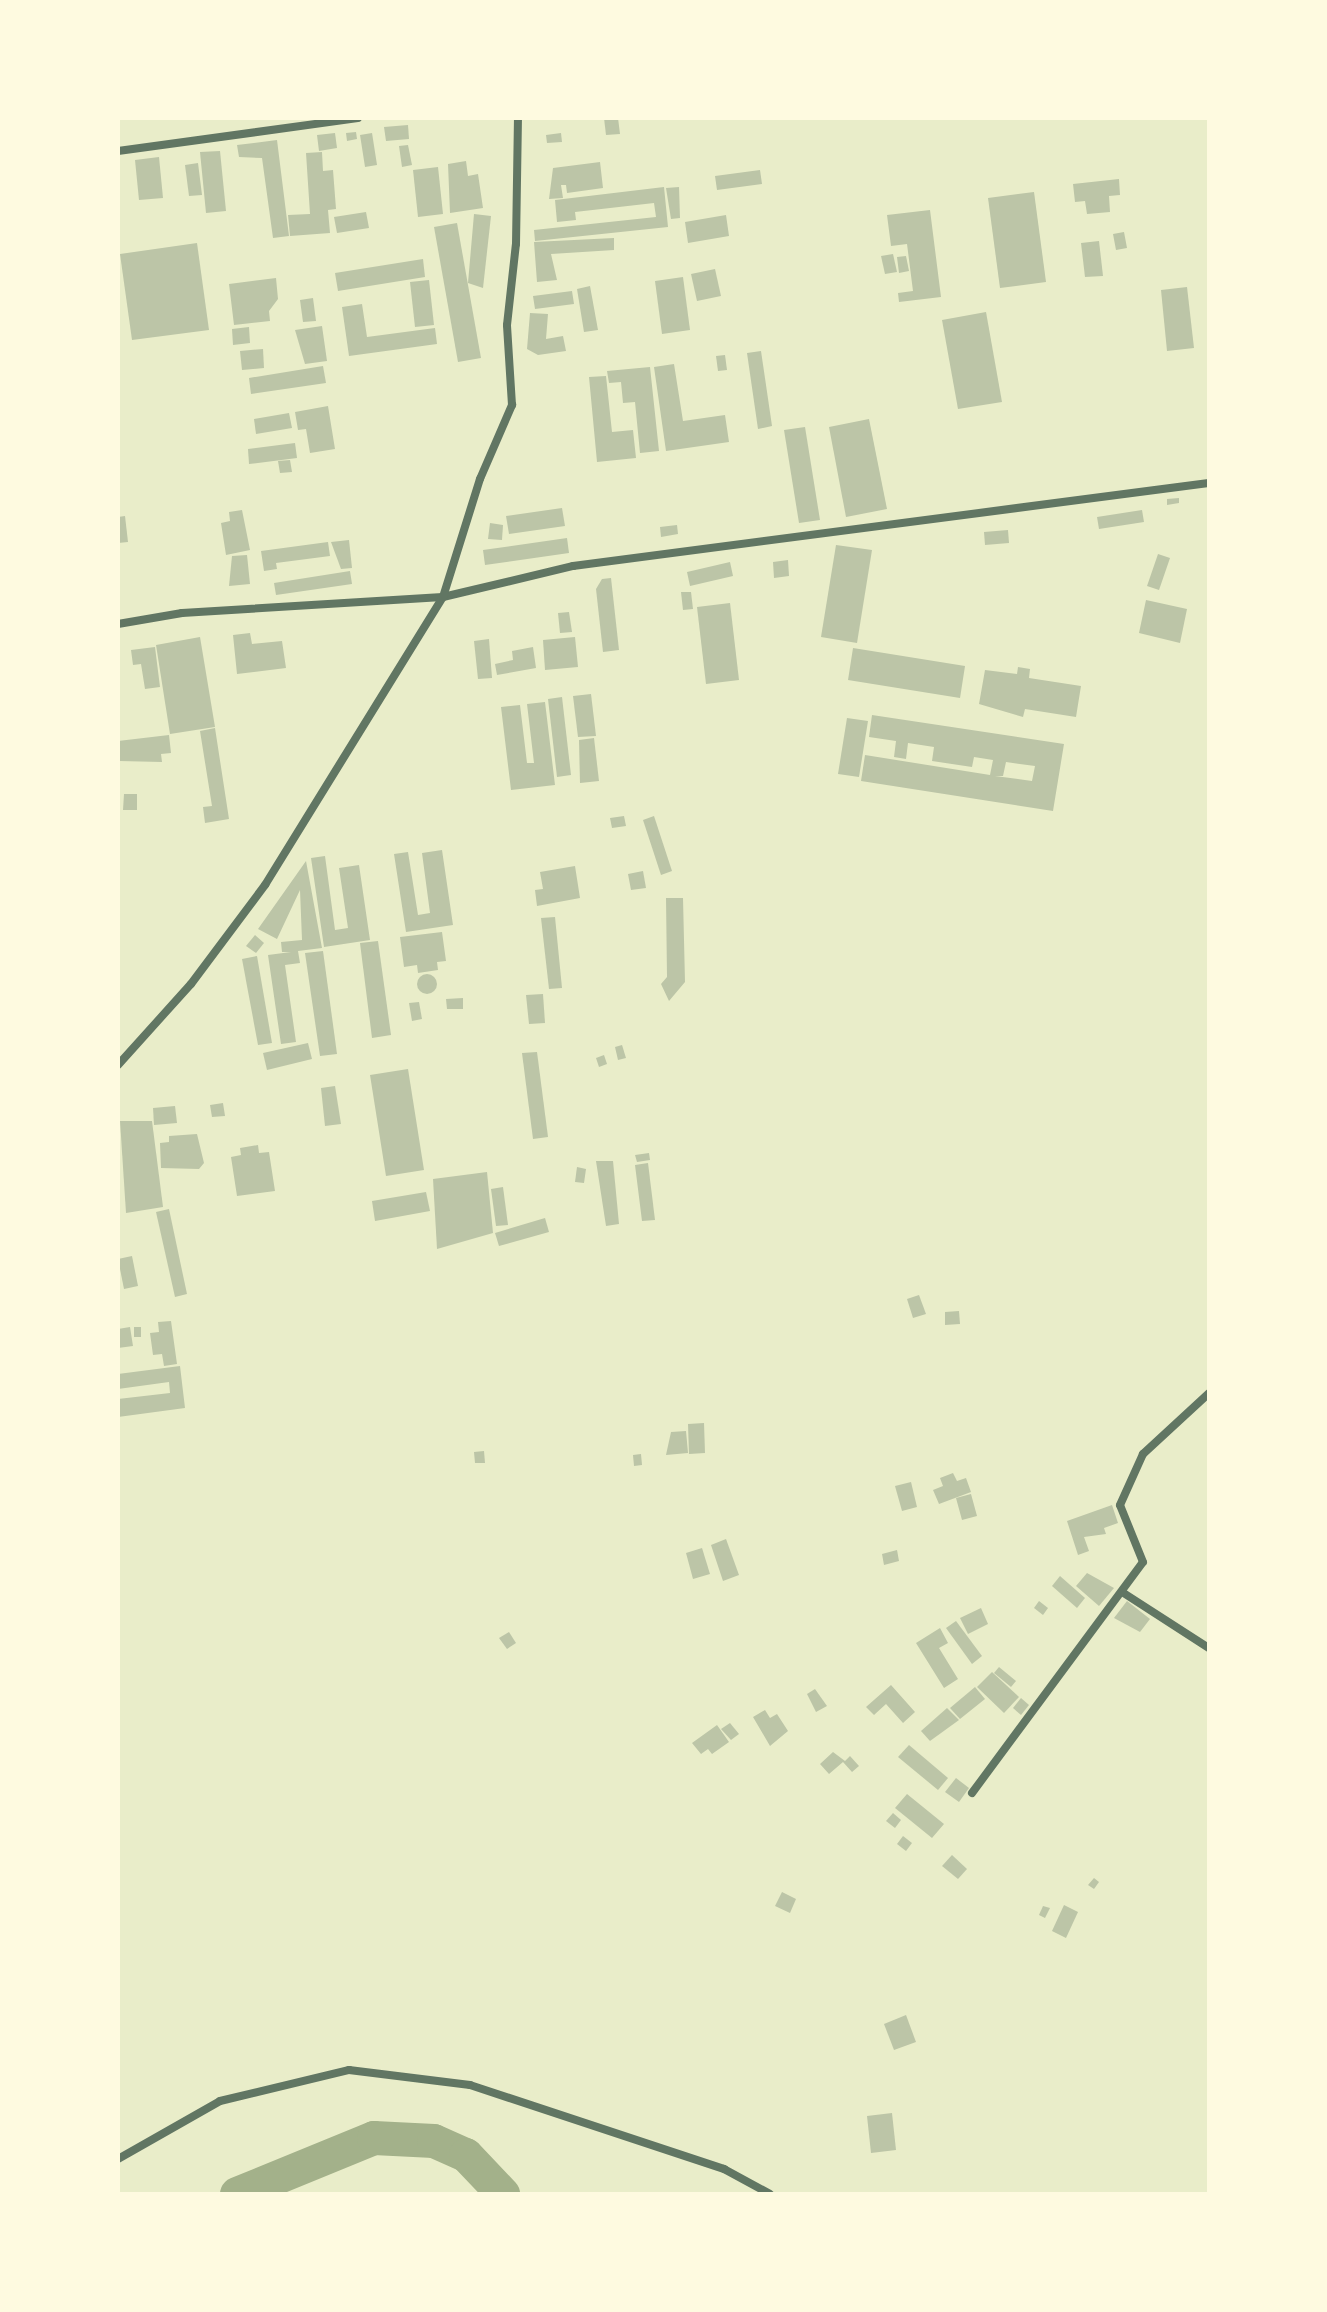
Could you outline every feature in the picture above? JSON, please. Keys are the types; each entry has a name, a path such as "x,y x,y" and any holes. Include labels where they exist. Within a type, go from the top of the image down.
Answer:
{"street":[{"path":"118,151 358,118"},
{"path":"118,1065 191,984 265,885 443,597 480,479 512,405 507,325 516,244 518,118"},
{"path":"118,624 182,613 443,597 573,566 1209,483"},
{"path":"972,1793 1143,1562 1120,1505 1143,1454 1209,1393"},
{"path":"1122,1592 1209,1648"},
{"path":"118,2159 220,2101 349,2070 470,2085 724,2169 770,2194"}],"building":[{"path":"604,118 618,118 620,134 606,135"},
{"path":"408,125 409,139 386,141 384,127"},
{"path":"356,132 357,139 347,141 346,133"},
{"path":"335,133 337,148 319,151 317,135"},
{"path":"372,133 377,165 365,167 360,135"},
{"path":"561,133 562,142 547,143 546,135"},
{"path":"277,140 289,236 273,238 262,158 239,157 237,145"},
{"path":"408,145 412,165 402,167 399,146"},
{"path":"220,151 226,211 206,213 200,152"},
{"path":"322,152 323,171 333,170 336,209 328,210 330,233 290,236 288,215 310,214 306,153"},
{"path":"159,157 163,198 139,200 135,160"},
{"path":"466,161 468,176 478,174 483,208 450,213 448,164"},
{"path":"600,162 603,188 567,193 566,185 561,185 563,198 549,199 553,168"},
{"path":"198,163 202,195 189,196 185,165"},
{"path":"438,167 443,214 418,217 413,170"},
{"path":"760,170 762,184 717,190 715,176"},
{"path":"1119,179 1120,195 1109,196 1110,212 1087,214 1085,201 1075,202 1073,184"},
{"path":"664,187 668,227 535,241 534,230 656,217 654,203 575,212 576,220 557,222 555,200"},
{"path":"679,187 680,218 671,219 666,188"},
{"path":"1034,192 1046,282 1000,288 988,198"},
{"path":"930,210 941,297 899,302 898,293 913,291 907,244 891,246 887,215"},
{"path":"366,212 369,228 337,233 334,217"},
{"path":"474,214 491,216 483,288 468,283"},
{"path":"726,215 729,236 688,243 685,222"},
{"path":"457,223 481,358 458,362 434,227"},
{"path":"1124,232 1127,248 1116,250 1113,234"},
{"path":"614,238 614,250 551,254 557,280 537,282 534,242"},
{"path":"1099,241 1103,276 1085,277 1081,243"},
{"path":"197,243 209,330 132,340 120,254"},
{"path":"893,254 897,272 885,274 881,256"},
{"path":"906,256 909,271 899,273 897,257"},
{"path":"423,259 425,277 338,291 335,273"},
{"path":"715,269 721,296 697,301 691,274"},
{"path":"683,277 690,330 662,334 655,281"},
{"path":"276,278 278,299 269,311 270,321 234,325 229,284"},
{"path":"429,280 434,325 415,327 410,282"},
{"path":"590,286 598,330 584,332 577,289"},
{"path":"1187,287 1194,348 1167,351 1161,290"},
{"path":"572,291 574,304 535,309 533,296"},
{"path":"313,298 316,321 303,322 300,300"},
{"path":"362,304 367,337 435,328 437,344 349,356 342,307"},
{"path":"986,312 1002,402 958,409 942,320"},
{"path":"530,313 548,314 546,339 563,336 566,351 538,355 527,349"},
{"path":"322,326 327,361 305,364 295,330"},
{"path":"249,327 250,343 233,345 232,329"},
{"path":"263,349 264,368 242,370 240,351"},
{"path":"761,351 772,426 758,429 747,353"},
{"path":"725,355 727,370 718,371 716,356"},
{"path":"674,364 683,421 725,415 729,442 666,451 654,367"},
{"path":"323,366 326,383 251,394 249,378"},
{"path":"650,367 659,451 640,453 635,402 623,403 621,382 609,383 607,371"},
{"path":"606,376 612,432 633,430 636,458 597,462 589,377"},
{"path":"328,406 335,449 310,453 306,429 298,430 295,412"},
{"path":"289,413 292,428 256,434 254,419"},
{"path":"869,419 887,509 846,517 829,427"},
{"path":"805,427 820,520 799,523 784,430"},
{"path":"295,443 297,458 249,464 248,449"},
{"path":"290,460 292,472 280,473 278,461"},
{"path":"1179,498 1179,503 1167,505 1167,499"},
{"path":"562,508 565,526 509,534 506,516"},
{"path":"242,510 250,550 226,555 221,523 230,521 229,512"},
{"path":"1142,510 1144,522 1099,529 1097,517"},
{"path":"125,516 128,542 118,543 118,517"},
{"path":"490,523 503,525 502,540 488,539"},
{"path":"677,525 678,534 661,537 660,527"},
{"path":"1008,530 1009,543 985,545 984,532"},
{"path":"567,538 569,553 485,565 483,550"},
{"path":"349,540 352,568 341,569 331,542"},
{"path":"328,542 330,556 276,563 277,569 264,571 261,551"},
{"path":"836,545 872,550 857,643 821,637"},
{"path":"1158,554 1170,558 1159,590 1147,586"},
{"path":"247,555 250,584 229,586 232,556"},
{"path":"788,560 789,576 774,578 773,562"},
{"path":"730,562 733,576 690,586 687,572"},
{"path":"350,571 352,584 276,595 274,583"},
{"path":"611,578 619,650 603,652 596,589 602,579"},
{"path":"681,592 691,592 693,609 683,610"},
{"path":"1146,600 1187,609 1180,643 1139,633"},
{"path":"730,603 739,680 706,684 697,607"},
{"path":"569,612 572,632 560,633 558,613"},
{"path":"250,633 252,644 282,641 286,668 237,674 233,635"},
{"path":"200,637 215,727 170,734 156,645"},
{"path":"575,637 578,667 545,670 543,640"},
{"path":"489,639 492,678 478,679 474,641"},
{"path":"155,647 160,687 145,689 141,664 133,665 131,650"},
{"path":"533,647 536,668 497,675 495,664 513,660 512,651"},
{"path":"853,648 965,666 960,698 848,680"},
{"path":"1018,667 1030,669 1029,678 1081,686 1076,717 1025,709 1023,717 979,704 985,670 1017,674"},
{"path":"591,694 596,736 578,737 573,696"},
{"path":"562,697 571,775 557,777 548,699"},
{"path":"545,702 555,785 511,790 501,707 520,705 527,763 534,763 527,704"},
{"path":"872,715 1064,744 1053,811 861,781 865,755 990,775 993,760 974,757 972,767 932,761 934,747 908,743 906,759 894,757 896,741 869,737","holes":["1006,762 1035,766 1032,781 995,776 1003,776"]},
{"path":"847,718 868,721 859,777 838,774"},
{"path":"215,728 229,819 205,823 203,807 212,806 200,731"},
{"path":"169,735 171,753 161,754 162,762 119,761 118,741"},
{"path":"594,738 599,781 580,783 579,740"},
{"path":"124,794 137,794 137,810 123,810"},
{"path":"624,816 626,826 612,828 610,818"},
{"path":"654,816 672,871 661,875 643,820"},
{"path":"442,850 453,925 406,932 394,854 408,852 418,915 430,913 422,853"},
{"path":"325,856 335,930 348,928 339,868 359,865 370,940 324,947 311,858"},
{"path":"306,861 322,948 298,951 300,963 285,965 296,1042 281,1044 268,955 291,952 282,952 281,942 302,940 300,890 277,939 258,929"},
{"path":"575,866 580,898 537,906 535,890 543,889 540,872"},
{"path":"643,871 646,888 631,890 628,874"},
{"path":"666,898 683,898 685,982 669,1001 661,984 667,977"},
{"path":"555,917 562,988 549,989 541,918"},
{"path":"442,932 446,961 437,962 438,970 418,973 417,965 404,967 400,937"},
{"path":"255,935 264,943 256,953 246,946"},
{"path":"378,941 391,1035 372,1038 360,943"},
{"path":"323,951 337,1054 320,1056 305,953"},
{"path":"257,956 272,1043 258,1045 242,959"},
{"path":"427,974 434,977 437,984 434,991 427,994 420,991 417,984 420,977"},
{"path":"543,994 545,1023 529,1024 526,995"},
{"path":"463,998 463,1009 447,1009 446,999"},
{"path":"419,1002 422,1019 412,1021 409,1003"},
{"path":"308,1043 312,1059 267,1070 263,1053"},
{"path":"622,1045 626,1058 618,1060 615,1047"},
{"path":"537,1052 548,1137 533,1139 522,1053"},
{"path":"604,1055 607,1064 599,1067 596,1058"},
{"path":"408,1069 424,1170 386,1176 370,1075"},
{"path":"335,1086 341,1124 325,1126 321,1088"},
{"path":"223,1103 225,1116 212,1117 210,1105"},
{"path":"175,1106 177,1123 154,1125 153,1108"},
{"path":"120,1121 152,1121 163,1207 126,1213"},
{"path":"197,1134 204,1163 199,1169 161,1168 160,1143 169,1142 169,1136"},
{"path":"258,1145 259,1153 269,1152 275,1191 237,1196 231,1157 241,1155 240,1148"},
{"path":"649,1153 650,1160 637,1162 635,1155"},
{"path":"596,1161 613,1161 619,1224 606,1226"},
{"path":"648,1163 655,1220 642,1221 635,1165"},
{"path":"577,1167 586,1169 584,1183 575,1182"},
{"path":"487,1172 493,1233 437,1249 433,1179"},
{"path":"503,1187 508,1225 496,1226 491,1189"},
{"path":"426,1192 430,1211 375,1221 372,1201"},
{"path":"169,1209 187,1294 175,1297 156,1212"},
{"path":"545,1218 549,1232 499,1246 495,1233"},
{"path":"132,1256 138,1286 124,1289 118,1259"},
{"path":"919,1295 926,1314 913,1318 907,1299"},
{"path":"959,1311 960,1324 945,1325 945,1312"},
{"path":"171,1321 177,1364 164,1366 162,1354 153,1355 150,1333 159,1332 158,1322"},
{"path":"130,1327 133,1346 118,1348 118,1329"},
{"path":"134,1327 141,1327 141,1337 134,1337"},
{"path":"180,1366 185,1408 118,1417 118,1399 170,1393 169,1382 118,1389 118,1374"},
{"path":"704,1423 705,1453 689,1454 688,1424"},
{"path":"686,1431 688,1453 666,1455 671,1432"},
{"path":"484,1451 485,1463 475,1463 474,1452"},
{"path":"641,1454 642,1465 634,1466 633,1455"},
{"path":"953,1473 957,1481 966,1478 971,1492 939,1504 933,1490 943,1486 940,1478"},
{"path":"911,1482 917,1507 902,1511 895,1486"},
{"path":"971,1494 977,1516 962,1520 956,1498"},
{"path":"1112,1505 1118,1523 1104,1528 1106,1534 1084,1537 1089,1551 1078,1555 1067,1521"},
{"path":"726,1539 739,1575 723,1581 711,1545"},
{"path":"702,1548 710,1574 693,1579 686,1553"},
{"path":"897,1550 899,1561 884,1565 882,1554"},
{"path":"1087,1573 1114,1588 1099,1606 1076,1586"},
{"path":"1060,1576 1085,1598 1077,1608 1052,1586"},
{"path":"1039,1601 1048,1608 1043,1615 1034,1608"},
{"path":"1127,1601 1150,1619 1140,1632 1114,1618"},
{"path":"981,1608 988,1624 968,1634 960,1618"},
{"path":"956,1621 982,1656 972,1664 946,1628"},
{"path":"940,1628 948,1643 939,1648 958,1679 944,1688 916,1643"},
{"path":"509,1632 516,1643 507,1649 499,1638"},
{"path":"999,1667 1016,1681 1011,1687 994,1673"},
{"path":"992,1672 1019,1697 1004,1713 977,1687"},
{"path":"891,1685 915,1712 903,1723 886,1704 874,1715 866,1707"},
{"path":"975,1687 985,1699 960,1719 950,1708"},
{"path":"815,1689 827,1706 816,1712 807,1694"},
{"path":"1021,1698 1029,1705 1021,1715 1013,1708"},
{"path":"947,1708 959,1720 930,1741 921,1731"},
{"path":"765,1710 770,1718 777,1714 788,1731 770,1746 753,1717"},
{"path":"730,1723 739,1734 731,1740 721,1729"},
{"path":"717,1725 729,1742 712,1754 708,1749 701,1754 692,1743"},
{"path":"909,1745 948,1778 938,1790 898,1757"},
{"path":"833,1752 845,1761 850,1756 859,1766 852,1772 843,1762 829,1774 820,1764"},
{"path":"956,1778 969,1788 959,1802 945,1792"},
{"path":"907,1794 944,1824 932,1838 895,1808"},
{"path":"893,1813 901,1820 895,1828 886,1821"},
{"path":"903,1836 912,1843 906,1851 897,1844"},
{"path":"952,1855 967,1869 958,1879 942,1866"},
{"path":"1094,1878 1099,1882 1094,1889 1088,1885"},
{"path":"782,1892 796,1899 790,1913 775,1906"},
{"path":"1064,1905 1078,1912 1066,1938 1052,1931"},
{"path":"1043,1906 1050,1908 1045,1918 1039,1915"},
{"path":"906,2015 916,2042 894,2050 884,2024"},
{"path":"892,2113 896,2150 871,2153 867,2116"}],"waterway":[{"path":"237,2194 374,2138 434,2141 466,2155 503,2194"}]}
